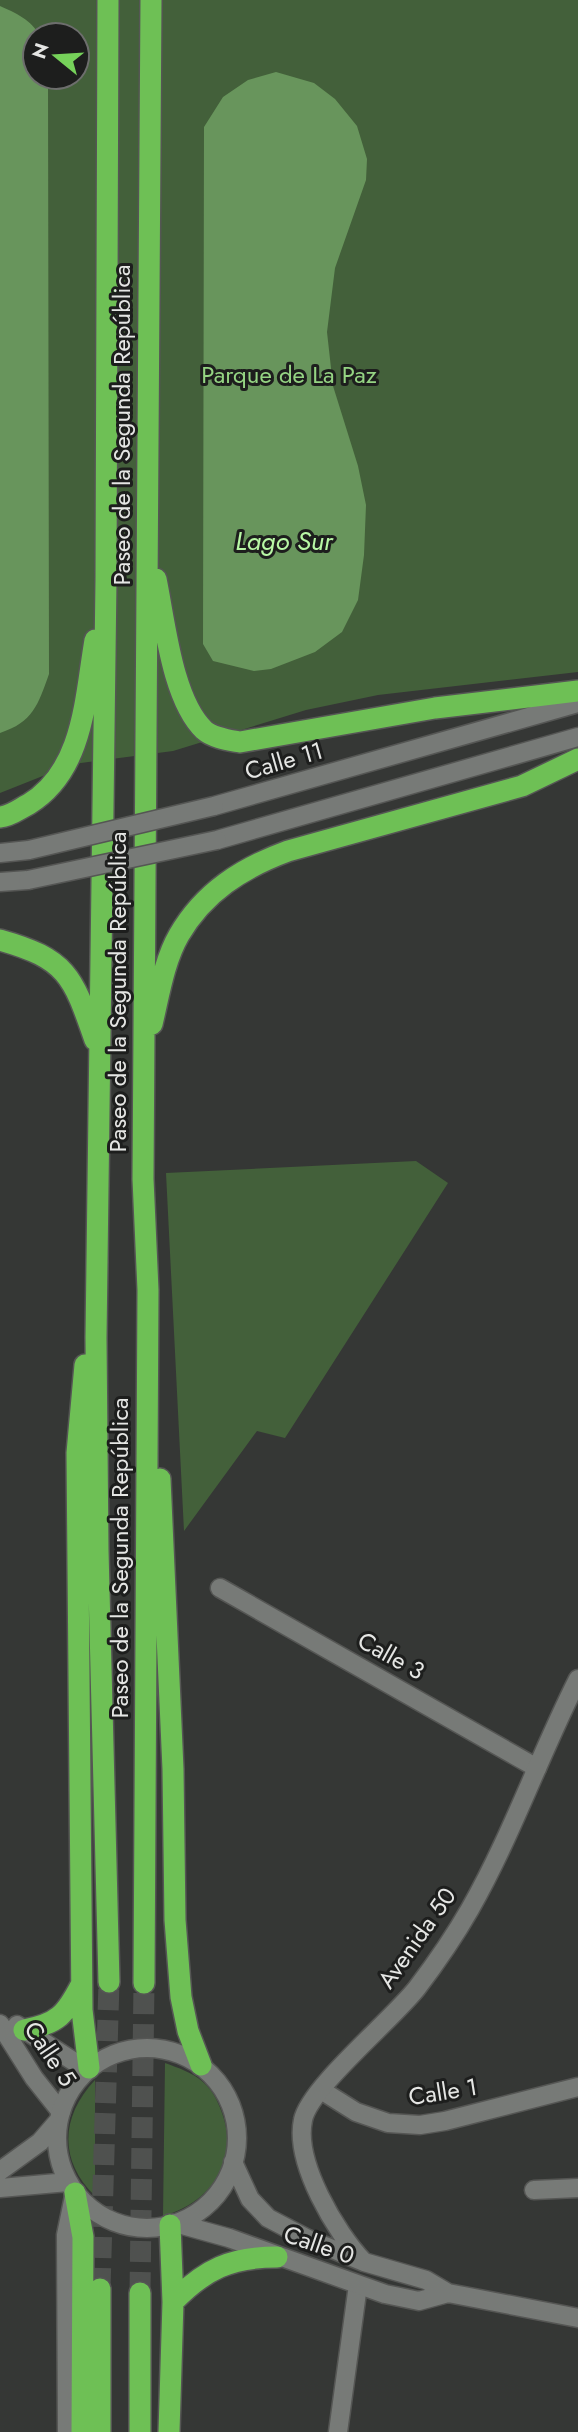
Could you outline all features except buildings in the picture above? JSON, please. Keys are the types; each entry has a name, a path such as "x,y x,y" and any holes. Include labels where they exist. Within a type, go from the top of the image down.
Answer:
{"highway":[{"name":"Paseo de la Segunda República","path":"108,0 106,580 97,1234 98,1563 109,1982"},
{"name":"Paseo de la Segunda República","path":"144,1983 148,1290 143,1180 151,0"},
{"path":"147,536 179,688 205,731 221,738 240,742 435,708 578,691"},
{"path":"0,817 8,817 34,800 57,780 72,754 80,727 106,580"},
{"path":"144,1053 167,967 178,937 214,891 238,873 288,851 522,786 578,759"},
{"path":"0,940 38,952 52,960 64,973 78,990 100,1053"},
{"path":"88,2069 82,2010 77,1453 97,1234"},
{"path":"148,1290 165,1558 173,1756 175,1920 181,1997 188,2031 201,2065"},
{"path":"24,2030 43,2027 57,2020 69,2007 82,1983"},
{"path":"72,2187 83,2236 82,2432"},
{"path":"169,2432 173,2224"},
{"path":"173,2302 189,2285 209,2271 230,2262 253,2257 277,2257"},
{"path":"100,2289 100,2432"},
{"path":"140,2432 141,2292"}],"main road":[{"name":"Calle 11","path":"0,853 29,850 214,806 578,703"},
{"path":"0,882 28,880 217,840 578,737"},
{"name":"Calle 3","path":"220,1588 537,1768"},
{"name":"Avenida 50","path":"364,2262 342,2237 326,2208 307,2158 301,2133 304,2116 321,2090 414,1992 440,1957 470,1909 577,1682"},
{"name":"Calle 5","path":"0,2014 88,2069"},
{"name":"Calle 5","path":"0,2024 60,2116"},
{"path":"0,2171 40,2142 60,2116 76,2082 88,2069 106,2057 145,2047 183,2055 201,2065 216,2080 228,2098 234,2119 236,2141 233,2162 224,2182 211,2200 195,2214 173,2224 148,2228 125,2225 97,2213 72,2187 60,2162 57,2141 60,2116"},
{"name":"Calle 1","path":"321,2090 356,2112 388,2123 420,2124 445,2121 578,2087"},
{"name":"Calle 0","path":"233,2162 250,2199 268,2218 309,2239 364,2262 426,2280 448,2293 578,2318"},
{"path":"0,2188 72,2187"},
{"path":"67,2432 66,2235 72,2187"},
{"path":"534,2190 578,2188"},
{"path":"309,2239 321,2225 326,2208"},
{"name":"Calle 0","path":"173,2224 229,2238 385,2294 419,2301 448,2293"},
{"path":"338,2432 358,2285"}],"green space":[{"name":"Parque de La Paz","path":"0,0 578,0 578,672 378,695 306,710 173,751 73,764 0,793"},
{"path":"416,1161 448,1183 285,1438 257,1431 184,1531 166,1173"},
{"path":"165,2063 190,2073 207,2086 221,2109 227,2136 222,2167 206,2192 179,2210 163,2216"},
{"path":"95,2080 95,2196 75,2168 68,2138 75,2108"}],"water":[{"path":"0,6 26,21 21,21 21,91 48,91 49,674 33,711 20,724 0,733"},
{"name":"Lago Sur","path":"276,72 314,83 335,99 357,126 367,159 366,180 335,268 327,332 333,386 358,466 366,505 364,555 358,600 342,632 315,652 271,669 254,671 213,661 203,644 204,127 223,97 248,80"}],"tunnel":[{"path":"100,2289 109,1982"},
{"path":"140,2293 144,1983"}]}
